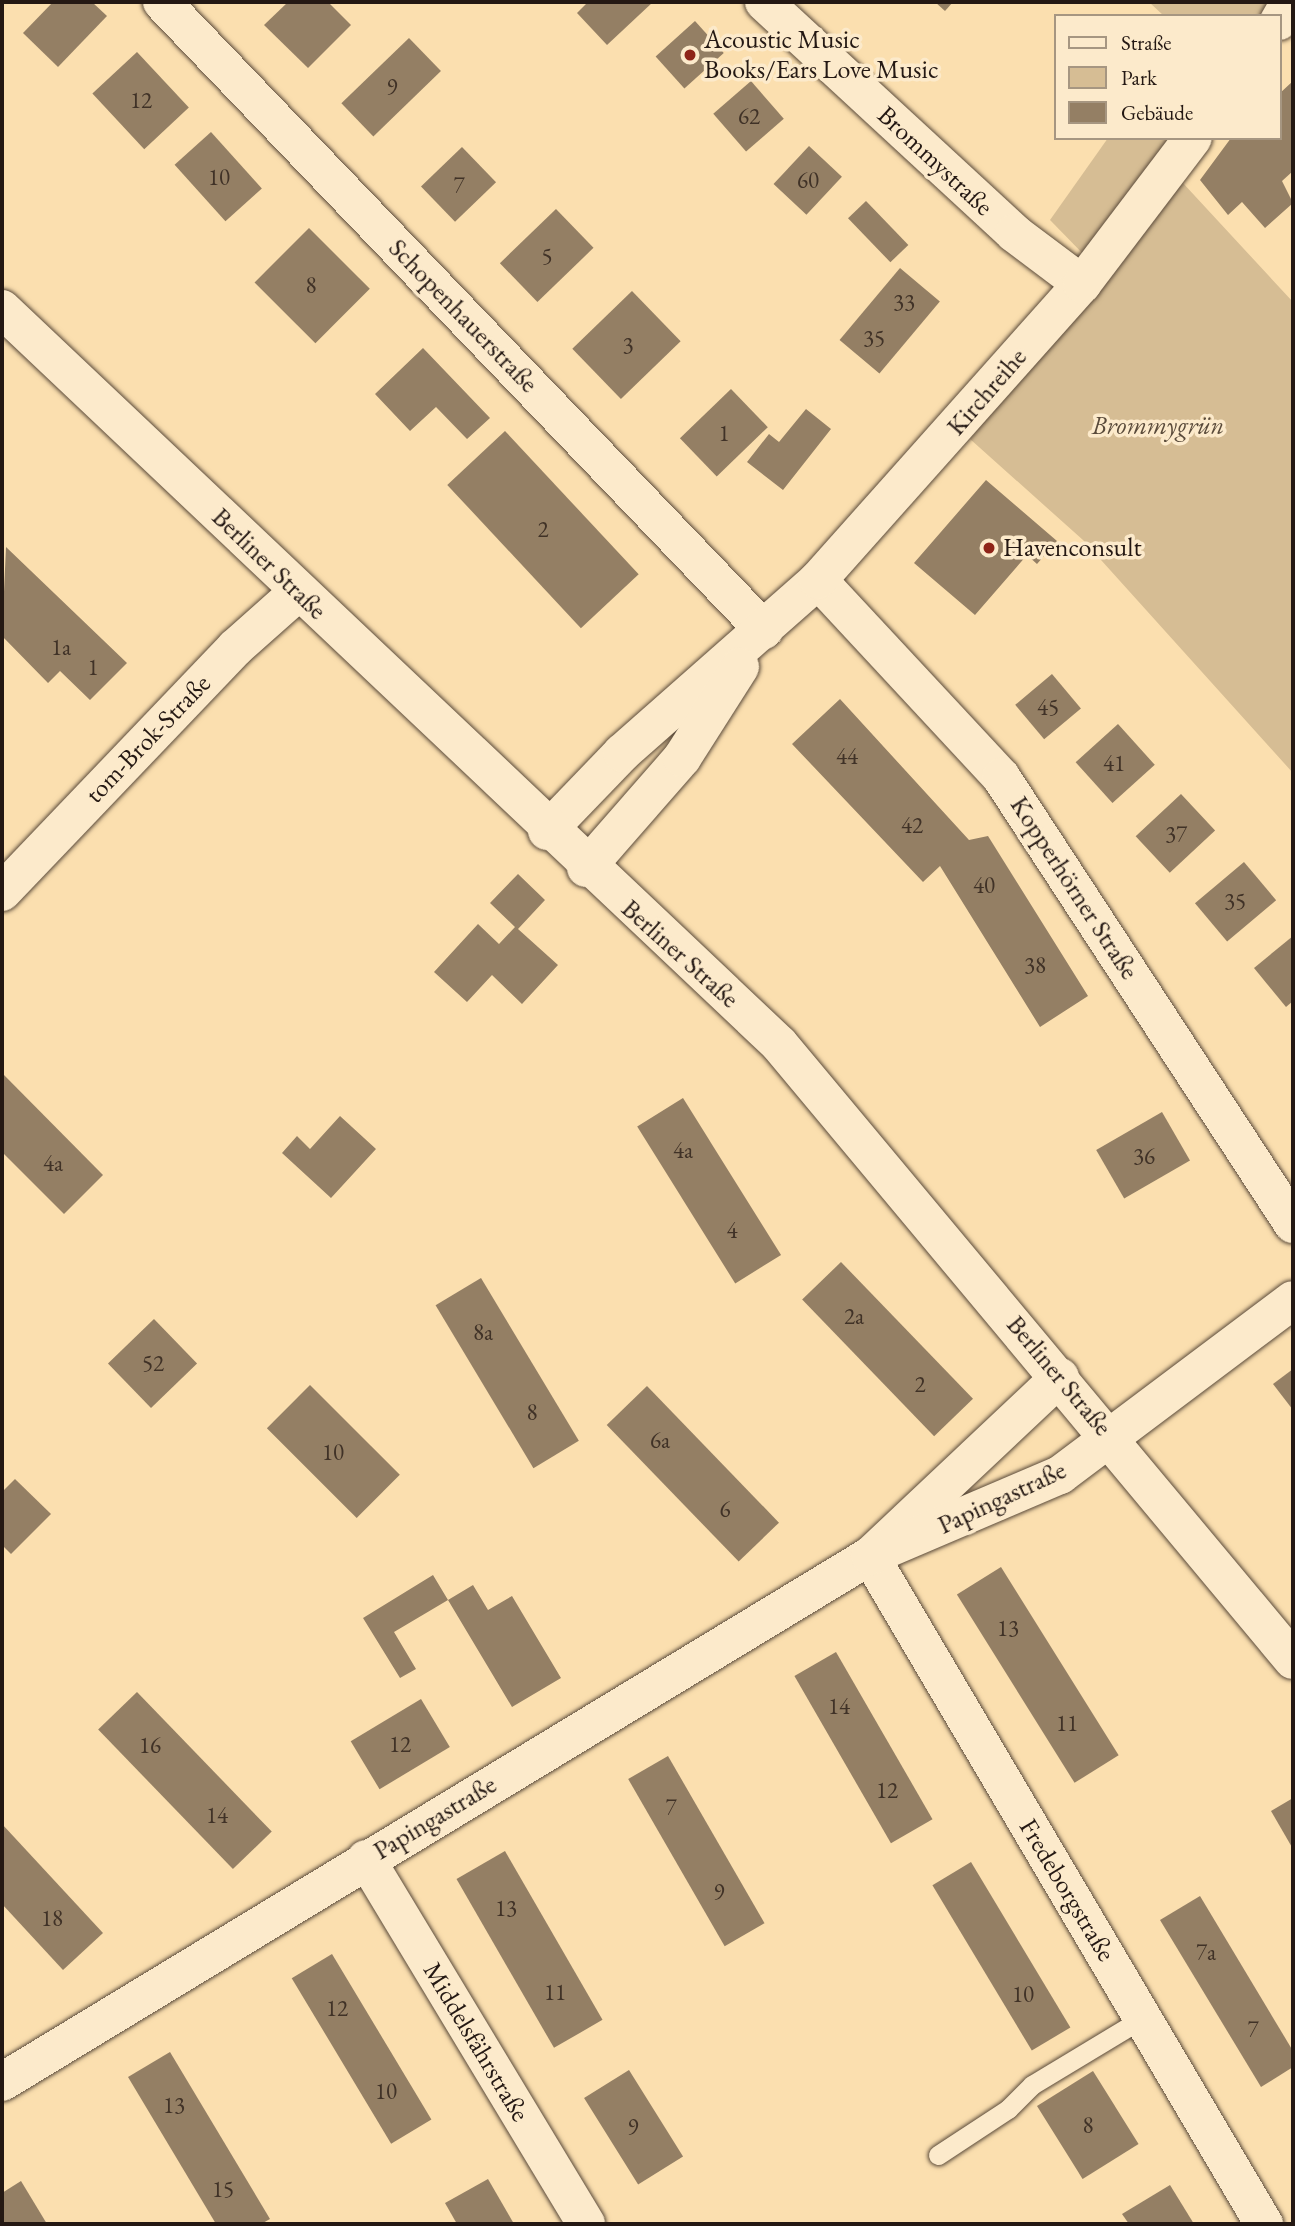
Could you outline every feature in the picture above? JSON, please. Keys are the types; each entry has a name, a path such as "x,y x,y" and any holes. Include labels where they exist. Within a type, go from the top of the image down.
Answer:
{"street":[{"name":"Schopenhauerstraße","path":"162,2 764,630"},
{"name":"Brommystraße","path":"764,2 1014,233 1082,284"},
{"path":"1281,18 1290,2"},
{"name":"Kirchreihe","path":"547,831 622,753 818,580 1082,284 1191,140"},
{"name":"Berliner Straße","path":"2,309 586,868 779,1044 1112,1438 1293,1660"},
{"name":"Kopperhörner Straße","path":"818,580 1001,777 1293,1224"},
{"name":"tom-Brok-Straße","path":"2,892 235,648 298,592"},
{"name":"Kirchreihe","path":"586,868 682,758 764,630"},
{"name":"Papingastraße","path":"2,2082 870,1556 1060,1475 1293,1300"},
{"name":"Papingastraße","path":"870,1556 1060,1377"},
{"name":"Fredeborgstraße","path":"870,1556 1264,2224"},
{"name":"Middelsfährstraße","path":"366,1859 586,2224"}],"lane":[{"path":"938,2155 1008,2109 1032,2085 1143,2018"}],"green space":[{"path":"1149,2 1275,2 1268,14 1162,14"},
{"path":"1107,140 1177,140 1089,260 1050,220"},
{"name":"Brommygrün","path":"1182,182 1293,302 1293,773 1083,540 970,439"}],"building":[{"path":"53,2 92,2 107,16 58,67 23,33"},
{"path":"288,2 328,2 351,25 308,68 264,25"},
{"path":"588,2 653,2 607,45 577,13"},
{"path":"935,2 953,2 945,11"},
{"path":"695,21 724,53 684,88 656,56"},
{"path":"409,38 441,71 373,136 341,103"},
{"path":"137,52 189,108 144,149 92,94"},
{"path":"751,81 784,119 746,152 713,114"},
{"path":"1293,81 1293,171 1282,181 1293,203 1265,228 1242,202 1228,215 1200,180 1230,140 1281,140 1281,92"},
{"path":"211,132 262,188 225,221 175,165"},
{"path":"809,146 842,177 806,215 774,184"},
{"path":"462,147 496,182 455,222 421,187"},
{"path":"866,201 908,245 890,262 848,218"},
{"path":"556,209 594,248 537,302 500,263"},
{"path":"309,228 370,289 315,343 255,282"},
{"path":"900,268 940,301 879,373 840,340"},
{"path":"632,291 681,341 621,399 572,349"},
{"path":"423,348 490,418 467,439 436,407 410,431 375,394"},
{"path":"731,389 768,427 717,476 680,438"},
{"path":"806,409 831,429 783,490 747,462 769,434 779,442"},
{"path":"505,431 639,574 581,628 447,485"},
{"name":"Havenconsult","path":"986,480 1057,541 1037,564 1027,555 975,615 914,563"},
{"path":"6,547 127,663 90,700 60,671 48,683 2,636"},
{"path":"1052,674 1081,708 1044,739 1015,705"},
{"path":"840,699 969,840 988,836 1088,996 1040,1027 940,866 923,882 792,744"},
{"path":"1118,724 1155,765 1112,803 1076,762"},
{"path":"1181,794 1215,831 1170,873 1136,836"},
{"path":"1244,862 1276,900 1227,941 1195,903"},
{"path":"518,874 545,900 518,929 558,965 522,1004 492,975 467,1002 434,972 478,924 499,944 515,927 490,903"},
{"path":"1293,936 1293,1001 1286,1007 1254,968"},
{"path":"2,1073 103,1175 64,1214 2,1152"},
{"path":"683,1098 781,1255 735,1284 637,1127"},
{"path":"1162,1112 1190,1160 1124,1198 1096,1150"},
{"path":"340,1116 376,1149 331,1198 282,1153 297,1136 310,1149"},
{"path":"841,1262 973,1399 934,1436 802,1300"},
{"path":"481,1278 579,1441 533,1468 436,1305"},
{"path":"154,1319 197,1364 151,1408 108,1363"},
{"path":"1293,1369 1293,1410 1273,1384"},
{"path":"310,1385 400,1475 357,1518 267,1428"},
{"path":"647,1386 779,1523 739,1562 607,1425"},
{"path":"15,1479 51,1514 11,1554 2,1545 2,1492"},
{"path":"1001,1567 1119,1755 1075,1783 957,1595"},
{"path":"433,1575 448,1600 394,1632 416,1669 400,1678 363,1618"},
{"path":"473,1585 488,1610 512,1596 561,1678 512,1707 448,1600"},
{"path":"836,1652 932,1819 891,1843 794,1676"},
{"path":"137,1692 272,1832 233,1869 98,1730"},
{"path":"421,1699 450,1747 380,1789 351,1741"},
{"path":"668,1756 764,1923 725,1946 628,1779"},
{"path":"1293,1798 1293,1849 1271,1811"},
{"path":"2,1824 103,1933 63,1970 2,1904"},
{"path":"505,1851 602,2020 554,2048 457,1879"},
{"path":"971,1862 1070,2027 1032,2051 932,1885"},
{"path":"1200,1896 1293,2051 1293,2067 1261,2087 1160,1920"},
{"path":"332,1954 431,2119 391,2144 292,1978"},
{"path":"170,2052 270,2219 261,2224 216,2224 128,2077"},
{"path":"629,2070 683,2157 638,2185 584,2098"},
{"path":"1093,2071 1139,2144 1083,2179 1037,2106"},
{"path":"488,2179 514,2224 457,2224 445,2203"},
{"path":"21,2181 47,2224 2,2224 2,2193"},
{"path":"1170,2185 1194,2224 1129,2224 1122,2214"}],"place":[{"name":"Acoustic Music Books/Ears Love Music","path":"690,55"},
{"name":"Havenconsult","path":"989,548"}]}
